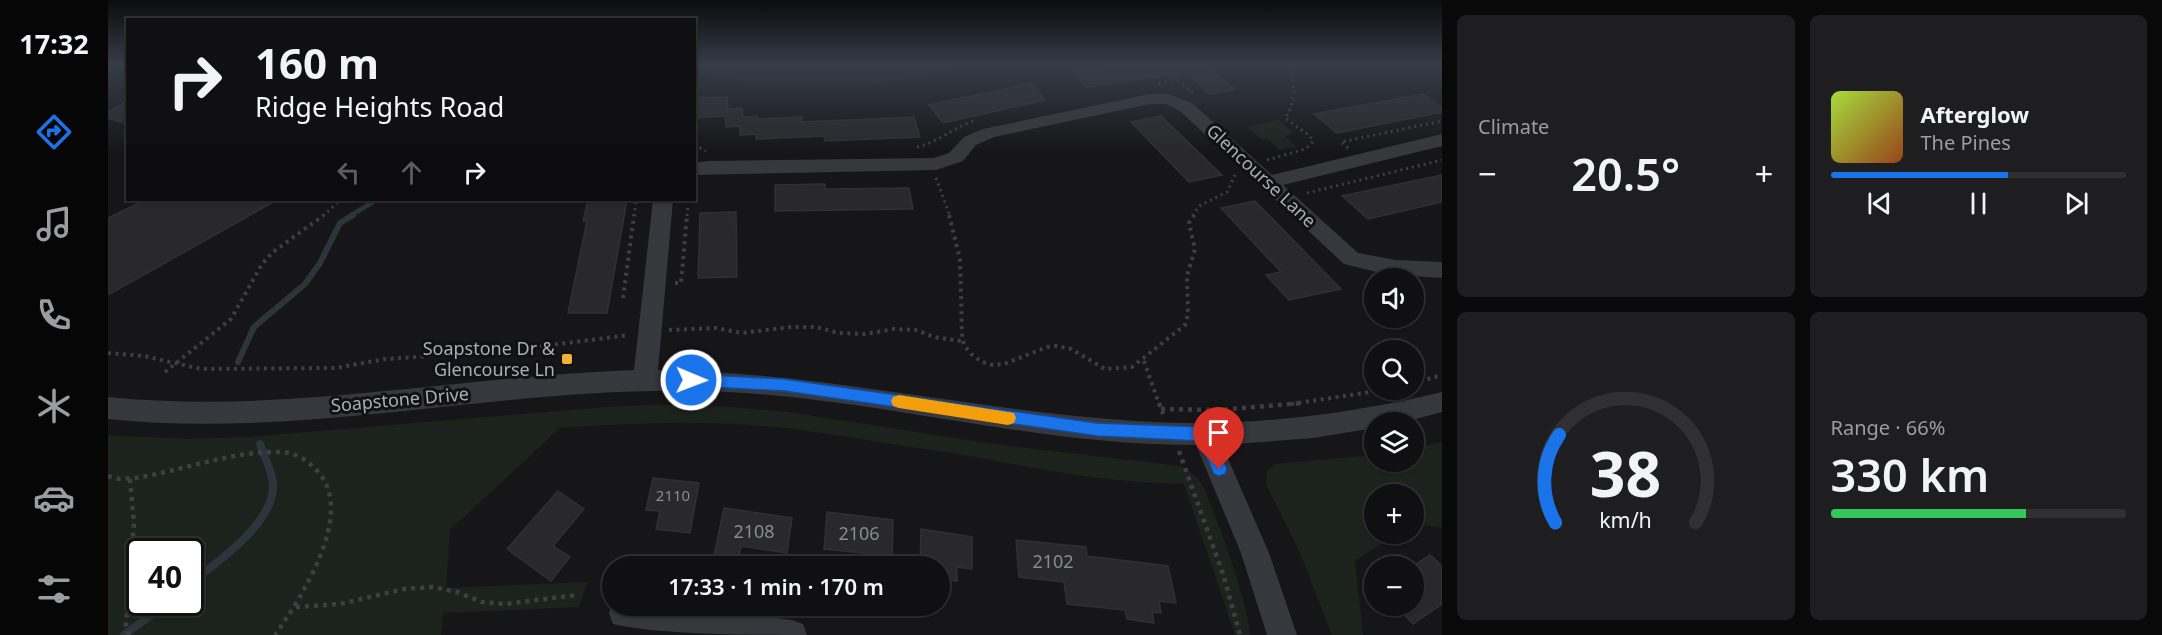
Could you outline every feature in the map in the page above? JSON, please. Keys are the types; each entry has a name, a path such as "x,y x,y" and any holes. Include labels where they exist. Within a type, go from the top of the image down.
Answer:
{"street":[{"name":"Glencourse Lane","path":"696,169 930,164 956,157 970,141 978,136 1160,98 1178,102 1186,107 1351,259 1395,268 1442,270"},
{"path":"1269,182 1442,140"},
{"path":"645,380 663,201"},
{"name":"Soapstone Drive","path":"108,408 154,413 253,413 568,384 645,380 714,381 784,385 1038,423 1172,435 1328,426 1408,412 1442,402"},
{"path":"1204,434 1254,553 1282,635"},
{"path":"647,616 792,635"}],"path":[{"path":"930,164 951,222 961,269 962,341 972,355 987,363 1006,364 1055,346 1079,352 1106,369 1131,368 1144,362 1156,347 1184,328 1188,317 1187,274 1196,244 1189,223 1199,206 1227,192 1238,169 1305,149 1313,142 1310,136 1285,118 1293,105 1294,94"},
{"path":"916,147 941,140 962,123 985,118"},
{"path":"696,147 705,151 717,151"},
{"path":"1308,194 1442,160"},
{"path":"165,372 231,319 262,264 273,252 320,219 339,201"},
{"path":"623,298 636,201"},
{"path":"108,353 175,362 201,369 336,368 385,359 497,352 688,328 716,328 742,333 800,327 865,334 894,329 916,330 933,337 962,341"},
{"path":"1144,362 1223,574 1240,635"},
{"path":"1424,380 1442,375"},
{"path":"1161,409 1193,411 1290,406 1364,393"},
{"path":"108,476 130,479 246,456 282,452 301,458 315,467 328,485 333,504 328,527 317,562 296,607 275,635"},
{"path":"129,635 126,626 134,523 130,479"},
{"path":"296,607 340,604 404,589 433,587 457,592 482,602 505,604 577,595"}],"shaded area":[{"path":"1279,120 1294,133 1285,136 1297,147 1279,150 1267,138 1262,140 1247,127"},
{"path":"655,405 731,407 788,412 993,444 1180,466 1197,478 1207,495 1238,582 1250,635 1235,635 1184,484 1134,482 1085,476 784,428 688,423 560,428 450,530 446,588 587,582 579,607 443,613 441,635 108,635 108,435 187,439 248,437 607,407"},
{"path":"1442,442 1442,528 1424,525 1424,484 1364,484 1364,544 1381,544 1355,561 1363,635 1332,635 1300,553 1266,484 1267,470 1276,464 1364,456 1364,472 1424,472 1424,446"}],"building":[{"path":"982,94 1040,94 1045,100 943,123 929,105"},
{"path":"1423,94 1442,107 1442,112 1337,133 1314,114"},
{"path":"727,97 728,109 742,108 743,117 757,116 758,119 802,117 802,122 914,117 920,137 825,141 824,136 756,139 756,134 740,135 740,126 726,127 725,116 696,118 696,98"},
{"path":"126,101 126,123 108,118 108,112"},
{"path":"1161,116 1222,175 1189,182 1131,122"},
{"path":"1442,175 1442,202 1368,219 1342,196"},
{"path":"825,184 825,189 909,188 913,209 775,211 775,185"},
{"path":"143,201 275,201 108,295 108,218"},
{"path":"588,201 627,201 607,313 568,313 587,221 583,221"},
{"path":"1255,201 1341,289 1289,300 1266,275 1281,272 1221,208"},
{"path":"736,212 737,277 698,278 700,213"},
{"path":"653,478 699,483 690,533 656,529 660,511 646,510"},
{"path":"558,491 584,509 553,546 570,557 551,581 507,549"},
{"path":"724,508 792,518 787,553 741,546 739,556 714,556"},
{"path":"827,512 893,520 892,556 864,556 864,553 824,549"},
{"path":"921,529 972,537 972,569 957,567 957,581 950,580 950,556 920,556"},
{"path":"1016,540 1086,547 1087,556 1168,566 1176,603 1159,601 1161,613 1152,612 1154,623 1127,619 1125,610 1067,604 1064,582 1019,577"},
{"path":"1430,555 1442,566 1442,604 1413,624 1405,616 1424,616 1424,559"}],"waterway":[{"path":"350,216 374,201"},
{"path":"238,362 254,327 305,284 320,263 340,223 353,215"},
{"path":"204,572 229,553 255,527 271,499 273,480 260,444"},
{"path":"124,635 150,616"}],"slow traffic":[{"path":"899,401 1008,418"}],"place":[{"name":"Soapstone Dr & Glencourse Ln","path":"567,359"}],"route":[{"path":"691,380 784,385 1038,423 1172,435 1204,434 1219,469"}]}
